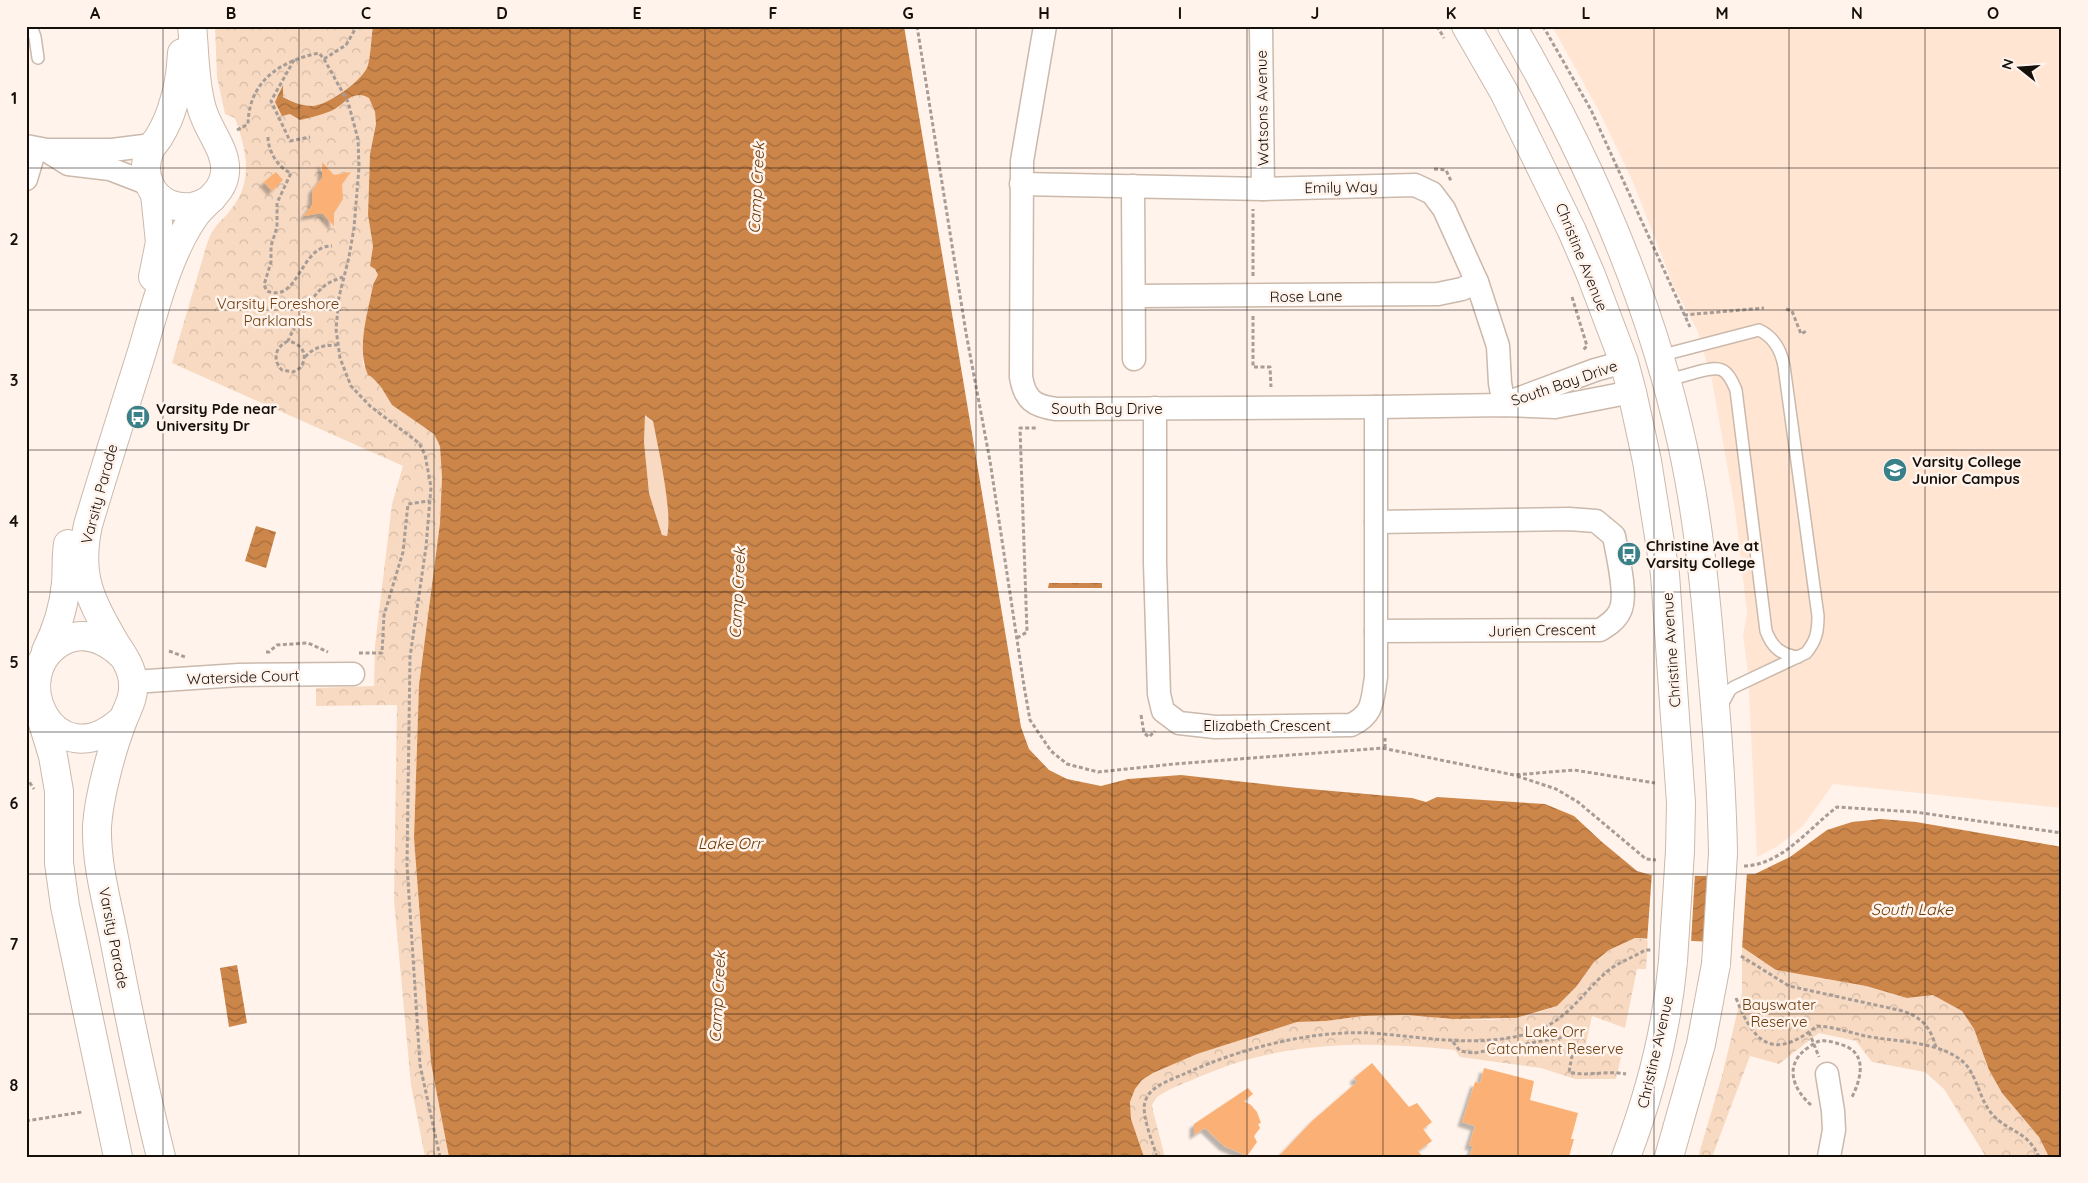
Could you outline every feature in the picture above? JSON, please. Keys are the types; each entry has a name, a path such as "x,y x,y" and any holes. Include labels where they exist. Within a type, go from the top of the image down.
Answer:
{"street":[{"name":"Varsity Parade","path":"118,1157 66,906 59,863 59,791 53,756 35,712 32,681 38,655 58,625 66,581 67,550 72,528 98,456 159,254 160,242 146,164 177,96 180,76 182,26"},
{"name":"Varsity Parade","path":"161,1157 121,976 98,853 97,825 103,791 123,719 130,707 134,682 130,668 108,630 88,586 83,569 88,525 160,292 185,232 196,214 214,196 226,174 226,161 222,149 223,136 206,121 198,94 192,26"},
{"name":"South Bay Drive","path":"1045,26 1022,161 1021,377 1023,389 1028,398 1043,407 1056,409 1555,406 1632,392"},
{"name":"Watsons Avenue","path":"1258,196 1261,26"},
{"path":"1512,26 1596,185 1632,277 1662,368 1682,446 1701,548 1717,715 1723,854 1724,960 1669,1157"},
{"name":"Christine Avenue","path":"1456,35 1504,92 1552,186 1591,274 1624,362 1647,461 1661,536 1682,803 1680,851 1664,956 1671,984 1657,1060 1626,1157"},
{"path":"36,148 112,150 156,142 169,131 180,128 193,128 223,136"},
{"path":"26,179 36,148"},
{"path":"36,148 68,164 110,169 152,189 165,202 177,207 197,206 214,196"},
{"name":"Emily Way","path":"1021,184 1133,186 1258,196 1406,185 1415,186 1432,193 1444,209 1477,282 1498,346 1500,383 1504,405"},
{"path":"1133,186 1134,359"},
{"name":"Rose Lane","path":"1134,296 1438,294 1462,289 1477,282"},
{"path":"1624,362 1662,368"},
{"name":"South Bay Drive","path":"1504,405 1595,370 1624,362"},
{"path":"1632,392 1662,368"},
{"name":"Elizabeth Crescent","path":"1155,408 1159,694 1163,711 1180,723 1215,727 1351,725 1363,719 1370,710 1376,678 1376,407"},
{"name":"Jurien Crescent","path":"1376,522 1569,519 1596,521 1614,536 1622,593 1620,610 1611,624 1600,630 1376,631"},
{"name":"Varsity Parade","path":"38,655 64,640 86,636 100,639 112,646 123,656"},
{"name":"Waterside Court","path":"134,682 239,675 354,663"},
{"path":"35,712 54,730 68,737 83,739 98,736 112,729 123,719"},
{"path":"1827,1074 1834,1130 1829,1157"}],"lane":[{"path":"31,26 35,37 38,58"},
{"path":"1662,368 1758,330 1766,333 1779,349 1784,366 1818,616 1818,632 1814,643 1806,653 1730,690 1717,715"},
{"path":"1662,368 1712,368 1724,372 1731,378 1736,390 1766,630 1777,650 1788,656 1798,657"}],"path":[{"path":"324,59 346,46 357,26"},
{"path":"1436,26 1456,35"},
{"path":"1543,26 1591,110 1690,327"},
{"path":"223,136 248,124 248,109 253,96 264,79 283,64 319,53 348,102 358,139 359,167 352,242 343,277 336,329 337,345 344,373 352,386 370,406 419,443 425,455 431,487 426,547 410,657 407,865 420,1065 440,1157"},
{"path":"294,60 271,101 290,141 310,137"},
{"path":"268,137 268,147 284,170 291,173 277,203 277,227 272,246 271,262 264,285 267,291 273,293 282,292 292,285 310,256 319,248 332,246"},
{"path":"1430,169 1446,170 1454,186"},
{"path":"1253,277 1258,196"},
{"path":"288,341 291,332 320,289 329,282 343,277"},
{"path":"1570,292 1587,346 1576,356"},
{"path":"1684,315 1764,308"},
{"path":"1786,308 1792,311 1801,334 1808,330"},
{"path":"1253,314 1253,367 1270,367 1271,390"},
{"path":"305,357 304,352 298,345 288,341 281,344 276,352 276,360 282,370 293,372 300,368 310,351 337,345"},
{"path":"1017,638 1027,632 1020,428 1040,428"},
{"path":"354,663 382,653 384,615 403,552 408,504 429,502"},
{"path":"260,652 269,652 277,645 308,643 329,653"},
{"path":"169,651 188,658"},
{"path":"1140,708 1144,733 1149,738 1155,731"},
{"path":"1385,738 1385,748"},
{"path":"1514,775 1556,789 1578,802 1646,859"},
{"path":"26,777 35,791"},
{"path":"1756,866 1790,848 1836,807 1915,812 2062,833"},
{"path":"1157,1157 1145,1113 1145,1101 1152,1090 1162,1084 1216,1059 1273,1044 1341,1034 1370,1033 1452,1041 1483,1041 1533,1032 1558,1021 1609,970 1645,950 1664,956"},
{"path":"1724,960 1742,956 1789,986 1903,1011 1917,1016 1926,1024 1936,1048"},
{"path":"1736,998 1745,1020 1757,1037 1769,1044 1782,1046 1797,1040 1817,1026 1834,1027 1866,1036 1936,1048 1953,1056 1967,1066 1983,1100 1993,1114 2033,1144 2039,1157"},
{"path":"1809,1032 1813,1044"},
{"path":"1452,1041 1460,1051 1474,1053 1576,1035 1569,1072 1576,1074 1614,1072 1626,1074"},
{"path":"26,1121 82,1112"}],"shaded area":[{"name":"Varsity College Junior Campus","path":"1552,26 2062,26 2062,808 1833,784 1803,826 1778,846 1757,857 1748,672 1743,636 1747,613 1735,509 1712,381 1698,332 1674,287 1633,182 1600,113"}],"green space":[{"name":"Varsity Foreshore Parklands","path":"215,26 373,26 368,65 360,78 345,91 320,105 309,106 297,103 283,96 283,87 275,102 300,120 319,115 357,94 369,97 375,112 376,124 370,154 368,215 373,246 370,266 375,269 378,275 373,285 368,314 363,364 392,405 434,434 440,446 442,478 440,523 419,685 414,838 431,1063 449,1157 425,1157 411,1085 394,901 397,705 316,706 316,688 374,686 375,646 392,504 403,466 172,363 209,238 239,197 246,175 245,153 239,130 235,118 225,114 217,77"},
{"path":"645,414 653,421 667,496 667,536 662,535 649,493 644,442"},
{"name":"Lake Orr Catchment Reserve","path":"1635,938 1648,940 1646,969 1637,969 1625,1028 1592,1016 1585,1048 1621,1057 1616,1079 1575,1079 1541,1068 1460,1057 1455,1050 1422,1047 1357,1045 1293,1050 1230,1065 1178,1086 1157,1097 1152,1105 1165,1157 1144,1157 1131,1119 1130,1102 1135,1089 1142,1080 1153,1073 1197,1054 1297,1022 1326,1021 1363,1016 1406,1015 1490,1020 1516,1018 1537,1013 1557,1006 1576,987 1594,962 1609,950"},
{"name":"Bayswater Reserve","path":"1742,947 1776,970 1866,986 1907,998 1933,994 1962,1011 1974,1029 1989,1070 2002,1093 2039,1137 2049,1157 1986,1157 1944,1089 1925,1072 1872,1062 1856,1041 1819,1033 1779,1064 1750,1056 1712,1157 1698,1157 1722,1076 1742,993"}],"water":[{"name":"Lake Orr","path":"373,26 904,26 1021,727 1029,749 1049,770 1067,779 1101,786 1128,779 1181,775 1412,798 1426,802 1437,797 1545,804 1574,816 1637,871 1651,875 1755,874 1790,857 1827,830 1852,822 1881,819 1916,822 2062,847 2062,1157 2049,1157 2039,1137 2002,1093 1989,1070 1974,1029 1962,1011 1933,995 1907,998 1866,986 1776,970 1742,947 1732,943 1635,938 1609,950 1594,962 1576,987 1557,1006 1516,1018 1454,1019 1406,1015 1363,1016 1326,1021 1297,1022 1197,1054 1153,1073 1142,1080 1135,1089 1130,1102 1131,1119 1144,1157 449,1157 431,1063 414,838 419,685 440,523 442,478 440,446 434,434 392,405 381,387 368,375 365,365 363,353 364,330 373,285 378,275 375,269 370,266 373,246 368,215 370,154 376,124 375,112 369,98 363,95 353,96 331,111 300,120 290,114 282,116 275,102 283,85 283,97 309,106 320,105 345,91 360,78 368,65","holes":["645,415 653,421 667,496 667,536 662,535 649,493 644,442"]},
{"path":"256,526 276,532 266,568 245,561"},
{"path":"1049,583 1102,583 1102,588 1048,588"},
{"path":"237,965 247,1023 229,1027 220,968"}],"pier":[{"path":"1652,872 1695,873 1691,943 1647,942"},
{"path":"1747,872 1742,949 1732,946 1703,944 1707,874"}],"building":[{"path":"322,162 334,175 351,172 342,184 343,199 334,213 334,226 322,213 304,216 312,205 313,189 322,178"},
{"path":"276,172 283,180 272,191 264,182"},
{"path":"1372,1063 1409,1107 1417,1103 1432,1122 1423,1129 1432,1141 1418,1151 1423,1157 1278,1157 1312,1121 1357,1082 1354,1078"},
{"path":"1484,1068 1534,1081 1530,1100 1578,1113 1571,1139 1574,1139 1569,1157 1469,1157 1473,1146 1469,1145 1475,1126 1462,1122 1475,1082 1480,1083"},
{"path":"1248,1088 1253,1094 1244,1101 1257,1112 1261,1123 1258,1124 1260,1128 1254,1136 1257,1142 1247,1156 1224,1146 1205,1128 1194,1135 1194,1124"}],"place":[{"name":"Varsity Pde near University Dr","path":"138,417"},
{"name":"Varsity College Junior Campus","path":"1895,470"},
{"name":"Christine Ave at Varsity College","path":"1629,554"}],"water label":[{"name":"Camp Creek","path":"756,188"},
{"name":"Camp Creek","path":"737,593"},
{"name":"South Lake","path":"1912,909"},
{"name":"Camp Creek","path":"717,997"}]}
